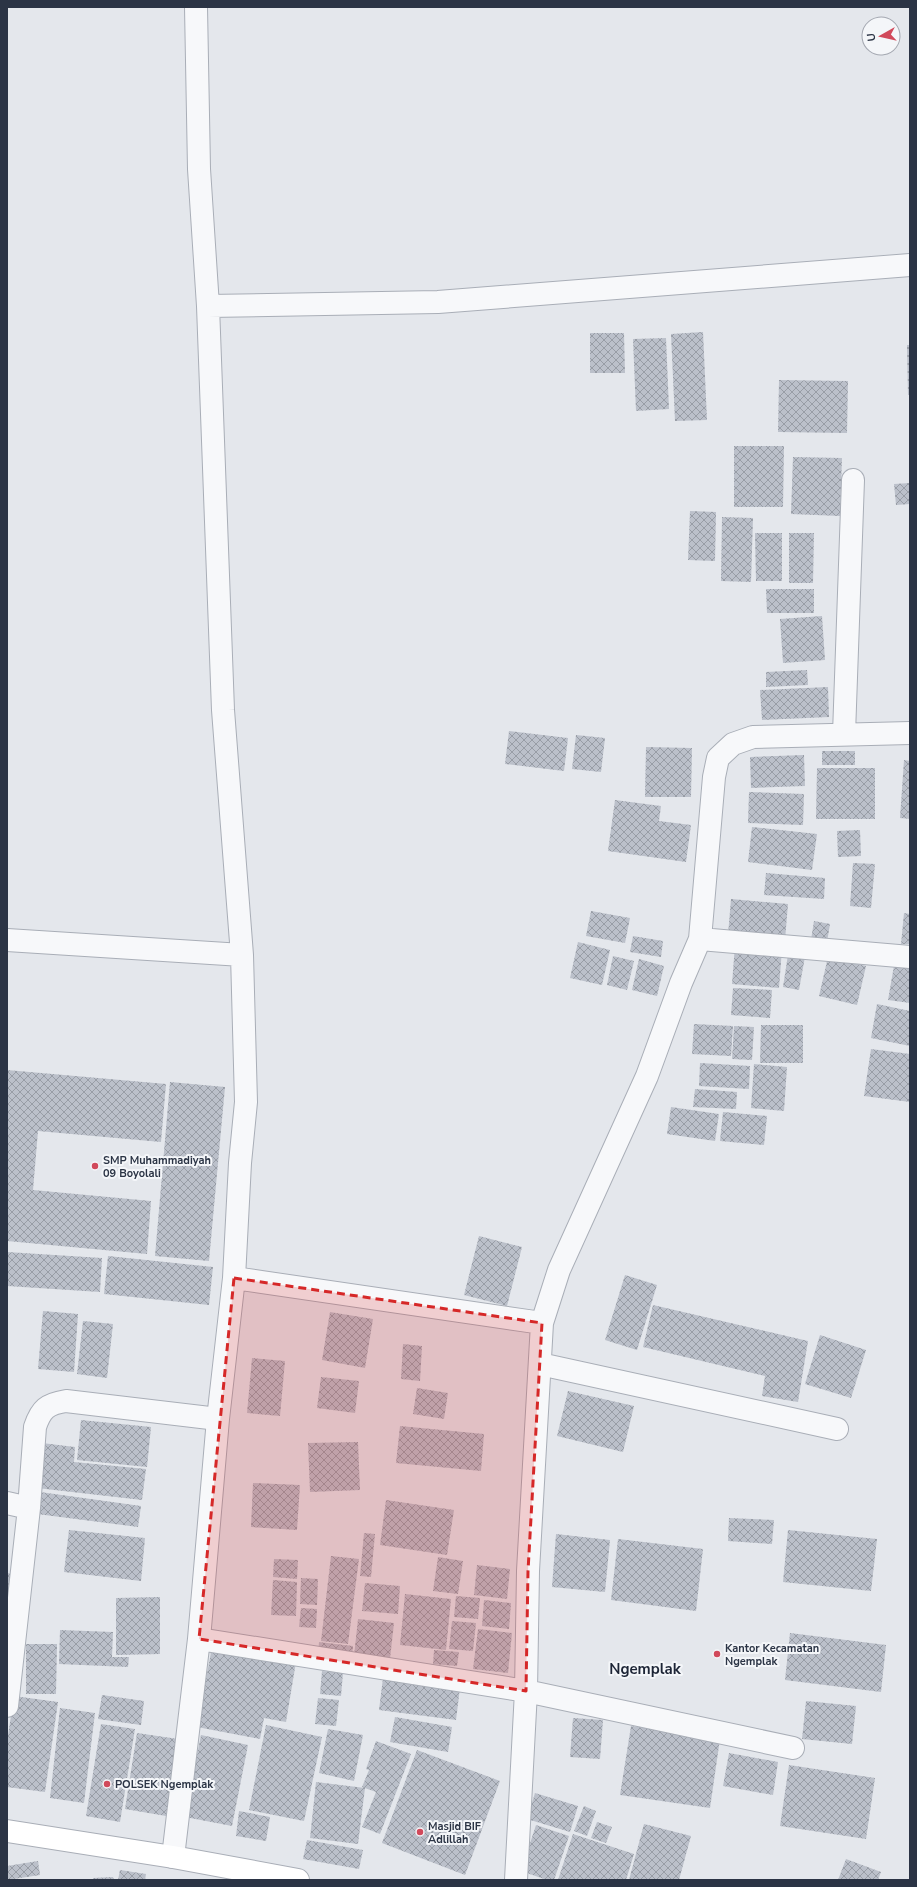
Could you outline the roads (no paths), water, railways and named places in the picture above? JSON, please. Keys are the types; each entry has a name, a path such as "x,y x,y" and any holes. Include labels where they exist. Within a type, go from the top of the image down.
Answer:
{"main road":[{"path":"7,1831 172,1857 298,1880"}],"street":[{"path":"172,1857 199,1639 218,1419 234,1278 240,1163 246,1102 242,955 233,858 223,710 208,306 199,169 196,7"},
{"path":"208,306 438,302 910,265"},
{"path":"844,734 853,480"},
{"path":"516,1880 526,1691 528,1571 542,1323 559,1270 647,1076 681,983 700,939 714,777 718,758 733,744 753,738 910,732"},
{"path":"700,939 910,957"},
{"path":"7,940 242,955"},
{"path":"234,1278 542,1323"},
{"path":"540,1364 836,1429"},
{"path":"7,1706 29,1508 35,1427 39,1415 48,1406 66,1401 218,1419"},
{"path":"7,1503 29,1508"},
{"path":"199,1639 526,1691 793,1748"}],"place":[{"name":"SMP Muhammadiyah 09 Boyolali","path":"95,1166"},
{"name":"Kantor Kecamatan Ngemplak","path":"717,1654"},
{"name":"POLSEK Ngemplak","path":"107,1784"},
{"name":"Masjid BIF Adlillah","path":"420,1832"}],"district":[{"name":"Ngemplak","path":"645,1669"}]}
